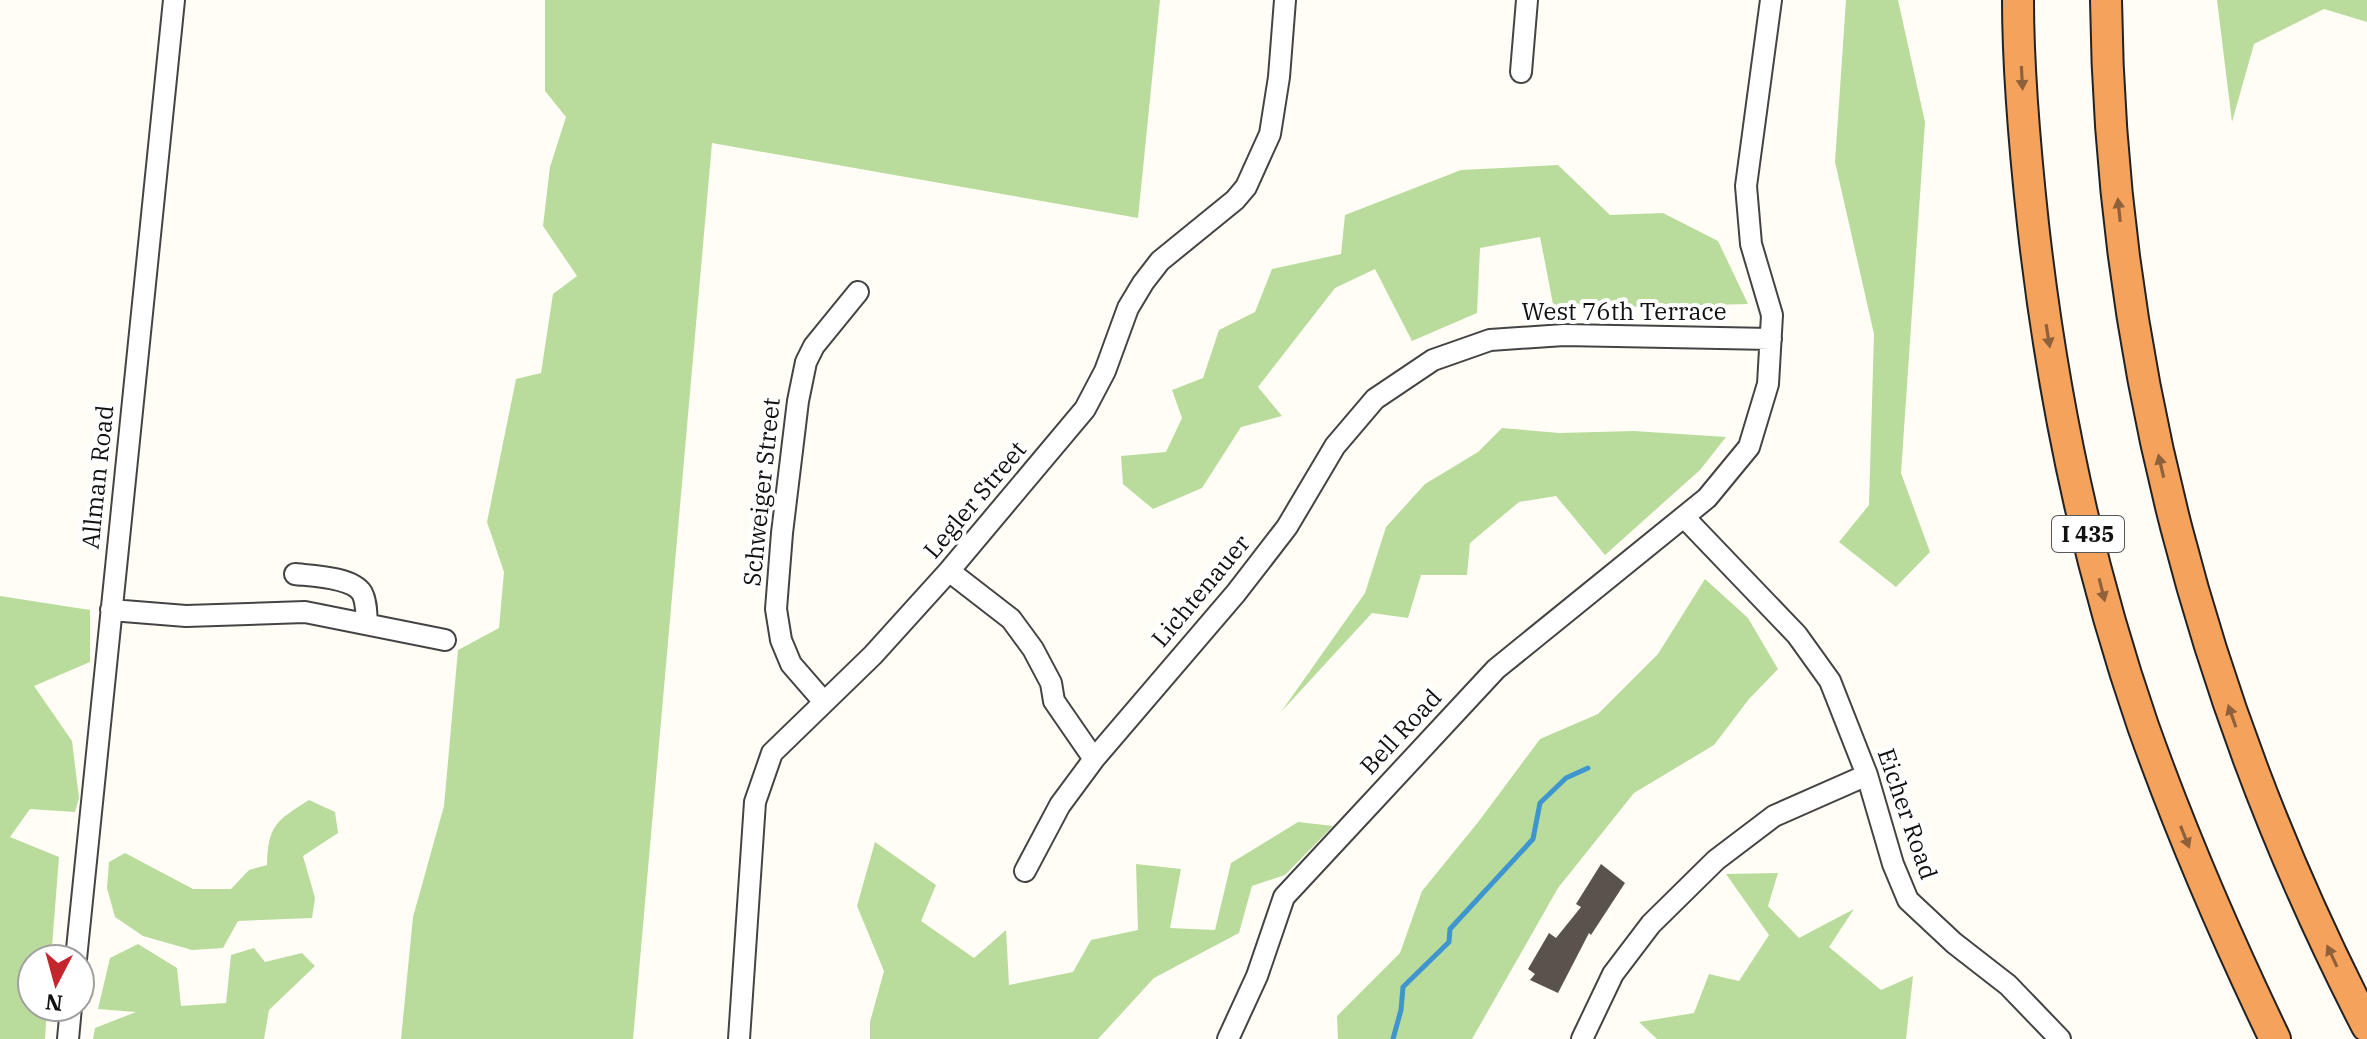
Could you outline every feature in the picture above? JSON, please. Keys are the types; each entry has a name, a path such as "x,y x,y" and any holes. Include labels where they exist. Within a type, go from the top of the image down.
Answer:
{"highway":[{"name":"I 435","path":"2018,0 2027,159 2041,294 2079,500 2110,620 2143,724 2213,904 2275,1039"},
{"path":"2106,0 2112,141 2120,220 2131,307 2159,461 2205,636 2234,723 2298,883 2367,1026"}],"street":[{"name":"Allman Road","path":"78,943 174,0"},
{"name":"Legler Street","path":"739,1039 755,802 772,753 873,655 949,571 1085,409 1105,371 1128,308 1143,283 1160,261 1226,208 1246,187 1270,134 1279,77 1285,0"},
{"path":"1521,72 1527,0"},
{"name":"Bell Road","path":"1228,1039 1257,976 1284,897 1496,669 1707,498 1749,447 1768,384 1771,339 1772,315 1751,244 1746,186 1771,0"},
{"name":"Schweiger Street","path":"824,702 791,664 781,640 776,609 782,533 798,401 806,362 814,346 858,292"},
{"name":"West 76th Terrace","path":"1433,360 1490,340 1564,335 1771,339"},
{"name":"Lichtenauer","path":"1025,871 1060,805 1094,759 1236,593 1287,527 1335,446 1375,399 1433,360"},
{"name":"Eicher Road","path":"1684,517 1797,635 1830,681 1867,775 1893,864 1908,900 1954,943 2008,985 2060,1039"},
{"path":"949,571 1011,619 1033,649 1051,683 1054,701 1094,759"},
{"path":"295,574 357,587 363,594 367,624"},
{"path":"111,610 186,616 305,612 445,640"},
{"path":"1582,1039 1613,974 1651,924 1716,860 1774,816 1867,775"}],"green space":[{"path":"545,0 1160,0 1138,218 712,143 633,1039 401,1039 413,917 444,806 458,650 499,628 504,572 487,522 516,379 541,373 553,294 577,276 543,226 550,167 566,117 545,91"},
{"path":"1846,0 1898,0 1925,122 1901,473 1930,552 1896,587 1839,542 1869,505 1874,334 1835,162"},
{"path":"2217,0 2367,0 2367,22 2324,9 2254,44 2232,122"},
{"path":"1558,165 1610,215 1663,213 1718,241 1748,304 1554,309 1540,237 1480,248 1477,313 1412,341 1375,269 1335,288 1258,387 1282,416 1241,427 1202,488 1153,509 1123,484 1121,456 1166,452 1182,418 1172,390 1203,378 1219,330 1255,312 1272,269 1341,254 1345,215 1461,170"},
{"path":"1502,428 1559,433 1634,431 1726,437 1700,470 1605,555 1556,496 1519,502 1470,543 1467,575 1421,575 1408,618 1372,613 1281,712 1365,593 1386,527 1425,484 1478,452"},
{"path":"1705,579 1748,618 1778,669 1749,699 1714,745 1634,793 1558,888 1472,1039 1338,1039 1337,1016 1400,953 1422,891 1540,739 1598,714 1658,654"},
{"path":"0,596 90,610 90,662 34,686 72,741 79,798 75,812 30,809 10,837 59,857 52,943 16,943 16,1023 46,1023 45,1039 0,1039"},
{"path":"309,800 335,812 338,833 303,856 315,898 312,918 238,921 223,948 192,950 143,936 115,917 107,888 109,862 125,853 193,889 231,889 249,870 267,865 269,841 276,825"},
{"path":"1298,822 1333,826 1285,875 1252,886 1239,933 1154,978 1098,1039 870,1039 870,1022 884,971 857,906 875,842 936,885 921,921 974,958 1006,930 1009,985 1073,972 1091,940 1138,930 1136,864 1181,869 1170,928 1215,930 1231,863"},
{"path":"1778,873 1768,906 1799,938 1854,909 1829,947 1881,990 1913,976 1906,1039 1657,1039 1639,1022 1694,1013 1709,974 1739,981 1769,935 1726,874"},
{"path":"138,944 177,968 181,1006 226,1003 231,955 254,948 265,962 302,953 315,966 269,1010 264,1039 93,1039 95,1028 136,1012 98,1009 110,958"}],"building":[{"path":"1601,864 1625,883 1591,935 1589,933 1558,993 1530,980 1535,974 1528,969 1549,933 1556,938 1581,907 1576,904"}],"waterway":[{"path":"1393,1039 1403,987 1449,942 1450,929 1533,839 1540,803 1566,778 1588,768"}]}
